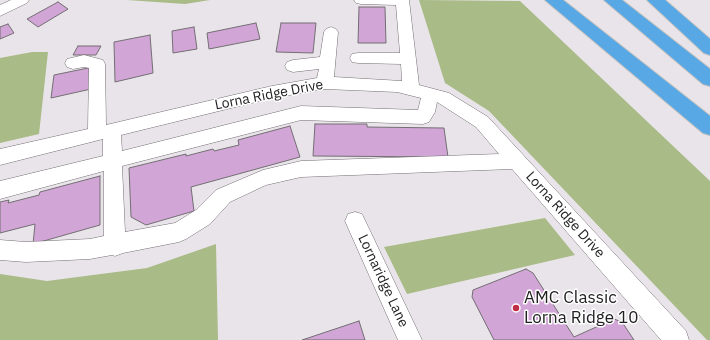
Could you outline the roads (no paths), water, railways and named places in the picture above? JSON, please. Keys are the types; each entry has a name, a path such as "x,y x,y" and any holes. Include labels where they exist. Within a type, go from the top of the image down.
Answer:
{"highway":[{"path":"553,0 710,127"},
{"path":"574,0 710,119"},
{"path":"612,0 710,79"},
{"path":"655,0 710,49"}],"street":[{"path":"0,11 22,0"},
{"path":"361,0 403,1 411,89"},
{"path":"325,83 331,32"},
{"path":"358,58 408,60"},
{"path":"73,63 84,61 97,64 105,132 113,161 115,246"},
{"path":"293,66 328,62"},
{"name":"Lorna Ridge Drive","path":"0,157 272,92 325,83 397,86 443,97 482,122 677,340"},
{"path":"0,190 301,113 423,117 426,112 430,94"},
{"path":"0,250 26,252 90,249 115,246 179,232 203,217 223,196 263,178 301,169 517,161"},
{"name":"Lornaridge Lane","path":"355,221 410,340"}],"place":[{"name":"AMC Classic Lorna Ridge 10","path":"516,308"}]}
